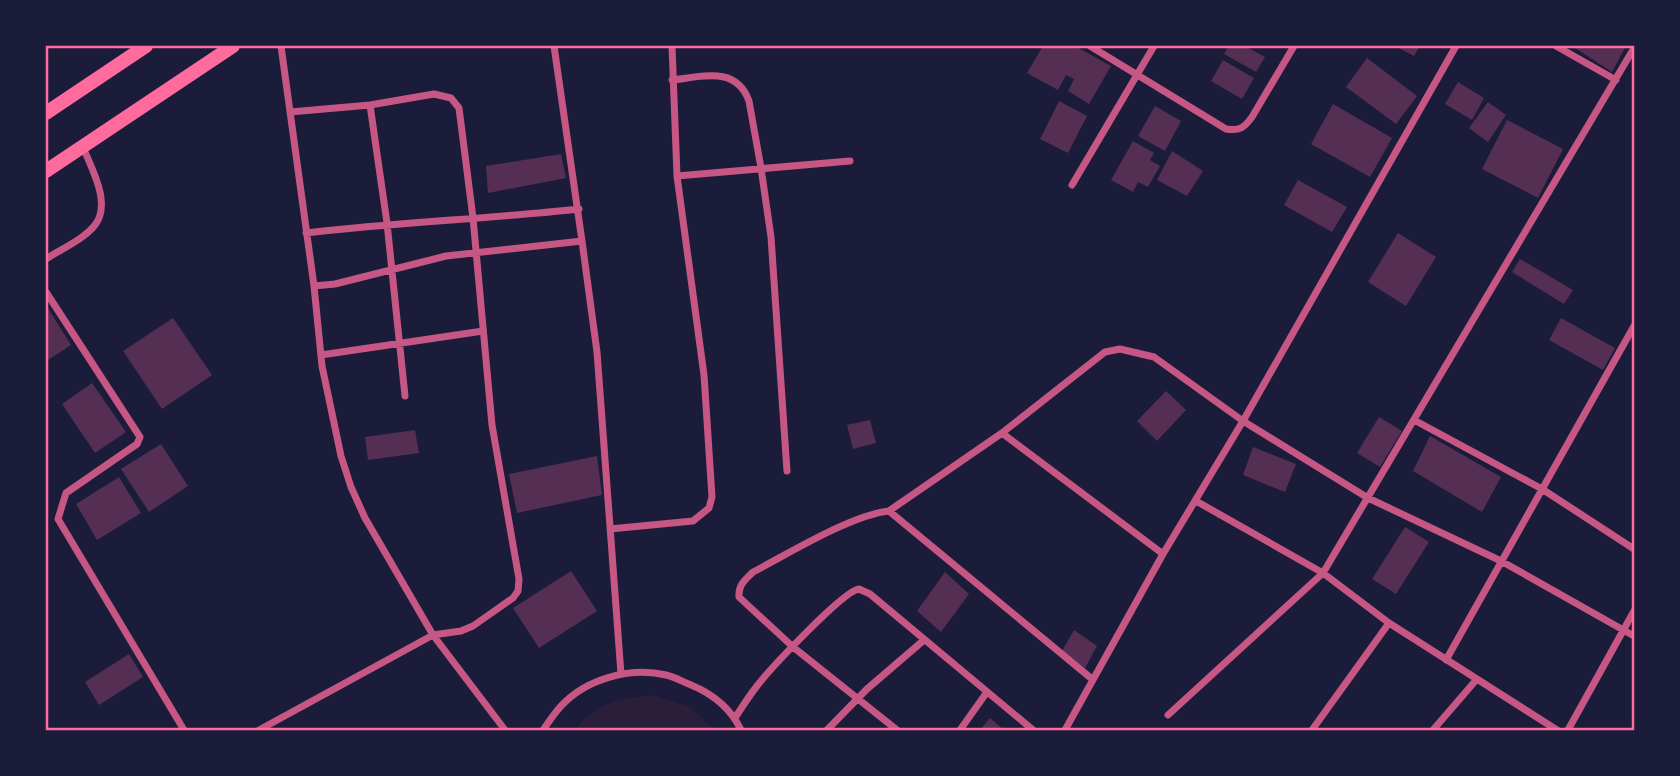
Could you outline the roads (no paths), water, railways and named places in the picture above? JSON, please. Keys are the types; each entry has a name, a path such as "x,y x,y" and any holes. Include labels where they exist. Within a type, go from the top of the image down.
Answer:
{"main road":[{"path":"46,113 146,46"},
{"path":"46,171 233,46"}],"street":[{"path":"281,46 314,286 320,355 341,456 351,487 365,518 433,635 505,730"},
{"path":"554,46 597,352 621,674"},
{"path":"610,529 693,522 709,508 712,497 704,375 677,176 671,46"},
{"path":"1090,46 1226,129 1237,130 1245,127 1252,117 1294,46"},
{"path":"1072,185 1154,46"},
{"path":"1065,730 1163,554 1244,421 1456,46"},
{"path":"1556,46 1616,80"},
{"path":"1168,715 1323,573 1634,48"},
{"path":"671,80 717,75 739,84 749,101 771,237 787,471"},
{"path":"259,730 433,635 461,631 473,626 513,598 518,591 519,579 492,425 477,253 459,107 456,102 442,95 433,94 370,105 290,112"},
{"path":"370,105 387,223 405,396"},
{"path":"46,259 96,224 100,212 101,195 83,146"},
{"path":"677,176 850,160"},
{"path":"306,233 387,223 512,217 579,209"},
{"path":"314,286 335,284 446,256 583,241"},
{"path":"46,292 140,437 137,444 66,493 58,519 184,730"},
{"path":"1446,660 1634,326"},
{"path":"320,355 483,331"},
{"path":"897,730 793,646 739,597 738,589 753,572 874,512 889,511 1002,433 1105,352 1120,349 1154,358 1244,421 1368,498 1502,561 1634,636"},
{"path":"1414,420 1542,489 1634,549"},
{"path":"1002,433 1163,554"},
{"path":"1196,501 1323,573 1388,622 1556,730"},
{"path":"889,511 1093,679"},
{"path":"735,718 757,686 793,646 848,594 859,589 870,594 1033,730"},
{"path":"1568,730 1634,611"},
{"path":"1312,730 1388,622"},
{"path":"827,730 923,640"},
{"path":"543,730 563,704 585,687 621,674 645,673 668,675 709,692 735,718 741,730"},
{"path":"1433,730 1476,679"},
{"path":"960,730 987,692"}]}
